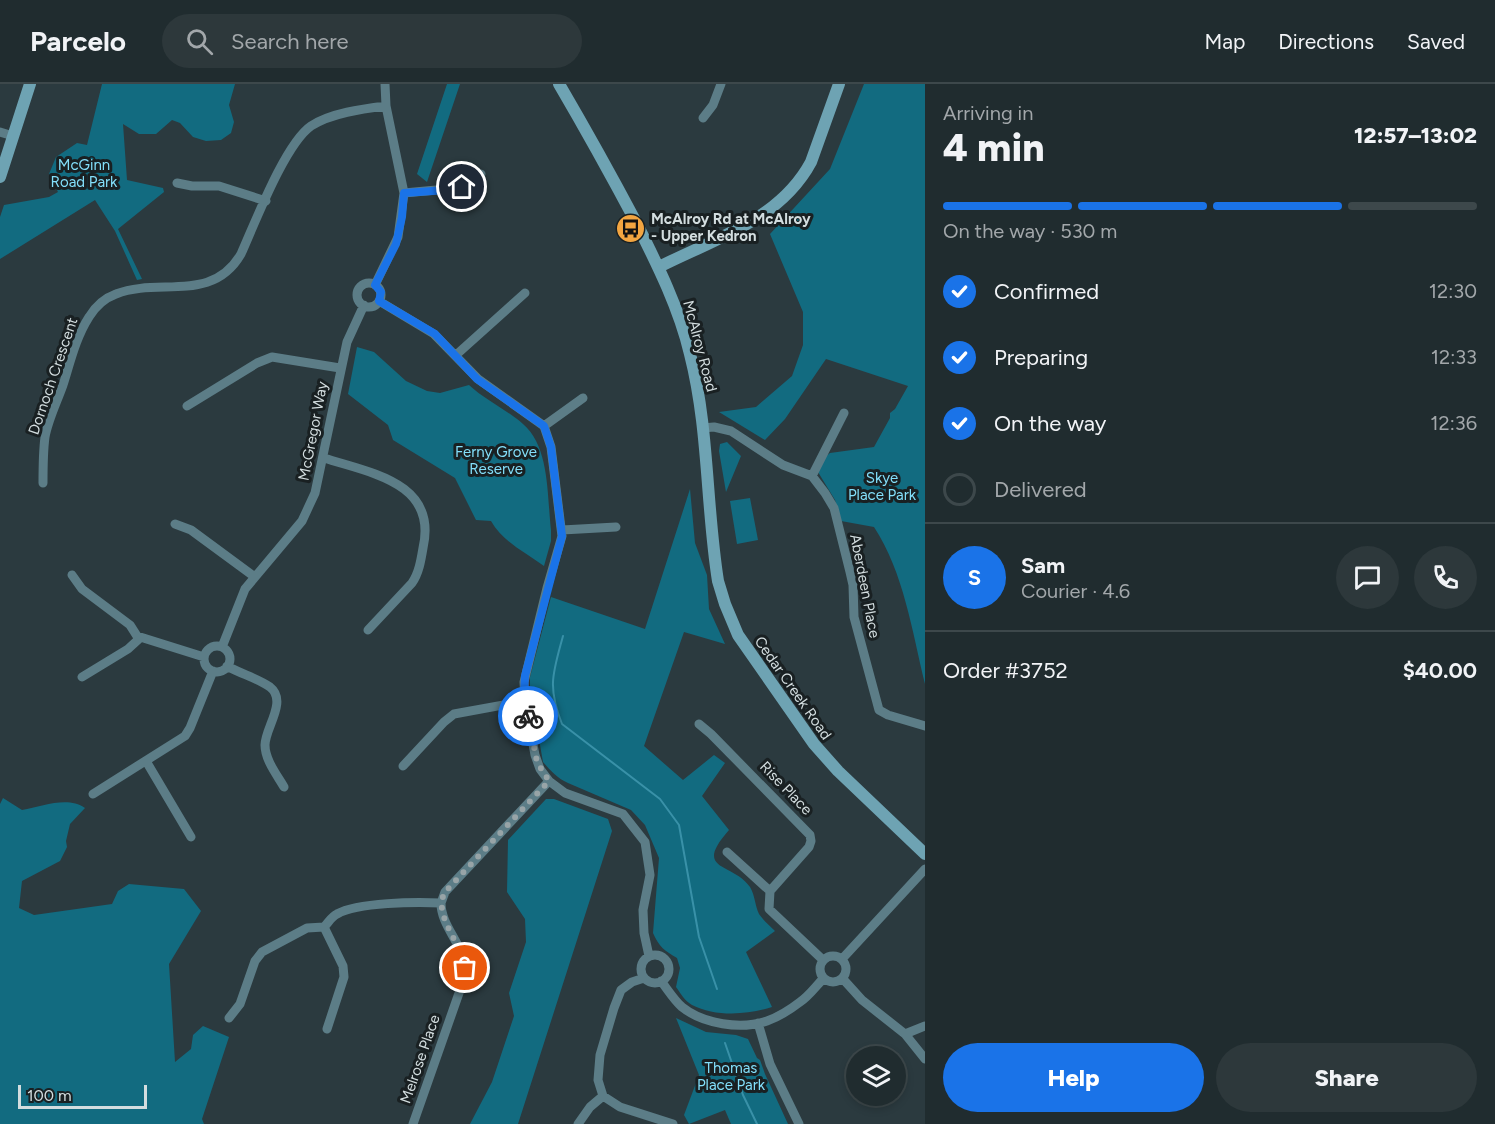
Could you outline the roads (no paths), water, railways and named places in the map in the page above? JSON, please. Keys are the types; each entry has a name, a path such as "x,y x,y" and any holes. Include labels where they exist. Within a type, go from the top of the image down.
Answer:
{"street":[{"path":"0,177 30,84"},
{"path":"375,285 396,244 404,193 386,106 385,84"},
{"name":"McAlroy Road","path":"559,84 620,192 659,267 677,310 697,384 709,499"},
{"path":"703,118 713,105 721,84"},
{"path":"659,267 745,226 782,200 805,172 810,162 839,84"},
{"name":"Dornoch Crescent","path":"42,483 47,431 83,327 93,311 105,300 124,291 198,285 211,282 222,275 237,261 288,152 302,133 326,119 386,106"},
{"path":"0,132 13,136"},
{"path":"404,193 458,188 481,174"},
{"path":"177,183 192,186 219,186 266,201"},
{"path":"368,283 375,285 381,292 379,301 372,306 364,305 358,298 360,288 368,283"},
{"path":"456,355 525,293"},
{"path":"379,301 435,334 477,379 544,426 551,447 562,530 561,543 525,676 525,701 537,762 549,781 565,793 623,814 645,842 650,875 643,910 644,933 649,956 642,966 644,978"},
{"name":"McGregor Way","path":"222,647 241,596 302,522 315,493 324,458 340,368 350,332 364,305"},
{"path":"187,406 257,363 273,357 340,368"},
{"path":"544,426 583,398"},
{"path":"702,428 714,427 731,431 783,465 812,476 844,413"},
{"path":"324,458 397,483 413,496 423,514 426,533 417,575 368,630"},
{"name":"Aberdeen Place","path":"812,476 834,508 853,585 854,617 879,710 925,726"},
{"name":"Cedar Creek Road","path":"709,499 718,581 738,635 820,752 925,854"},
{"path":"175,524 191,530 255,577"},
{"path":"562,530 616,527"},
{"path":"72,575 82,589 130,626 140,638 204,657"},
{"path":"82,677 128,649 140,638"},
{"path":"222,647 227,650 230,657 227,666 221,671 213,671 206,664 204,657 210,648 222,647"},
{"path":"227,666 270,688 275,694 276,707 264,746 268,759 284,787"},
{"path":"93,794 181,739 189,731 213,671"},
{"path":"403,766 454,714 525,701"},
{"name":"Rise Place","path":"699,724 810,835 809,847 770,891"},
{"path":"146,761 191,837"},
{"path":"229,1018 240,1004 255,961 262,952 307,928 324,927 334,915 351,908 421,902 441,903 445,892 549,781"},
{"path":"727,852 770,891 769,909 824,960"},
{"path":"842,959 925,869"},
{"name":"Melrose Place","path":"413,1124 465,976 462,953 441,911 441,903"},
{"path":"324,927 343,966 344,977 327,1029"},
{"path":"649,956 659,956 666,961 668,975 661,981 652,982 644,978 632,982 621,990 600,1055 598,1080 603,1096 620,1107 673,1124"},
{"path":"823,979 820,967 824,960 833,956 842,959 846,969 843,979"},
{"path":"661,981 679,1005 692,1014 728,1024 758,1023 770,1020 801,1002 823,979"},
{"path":"823,979 833,983 843,979"},
{"path":"843,979 862,1000 904,1034 925,1059"},
{"path":"758,1023 770,1064 799,1124"},
{"path":"904,1034 925,1026"},
{"path":"578,1124 590,1107 603,1096"}],"waterway":[{"path":"563,636 553,680 554,699 562,724 660,799 679,825 699,937 717,989"},
{"path":"725,1043 743,1095 757,1124"}],"place":[{"name":"McAlroy Rd at McAlroy - Upper Kedron","path":"630,228"}],"park label":[{"name":"McGinn Road Park","path":"84,174"},
{"name":"Ferny Grove Reserve","path":"496,460"},
{"name":"Skye Place Park","path":"882,486"},
{"name":"Thomas Place Park","path":"731,1076"}]}
